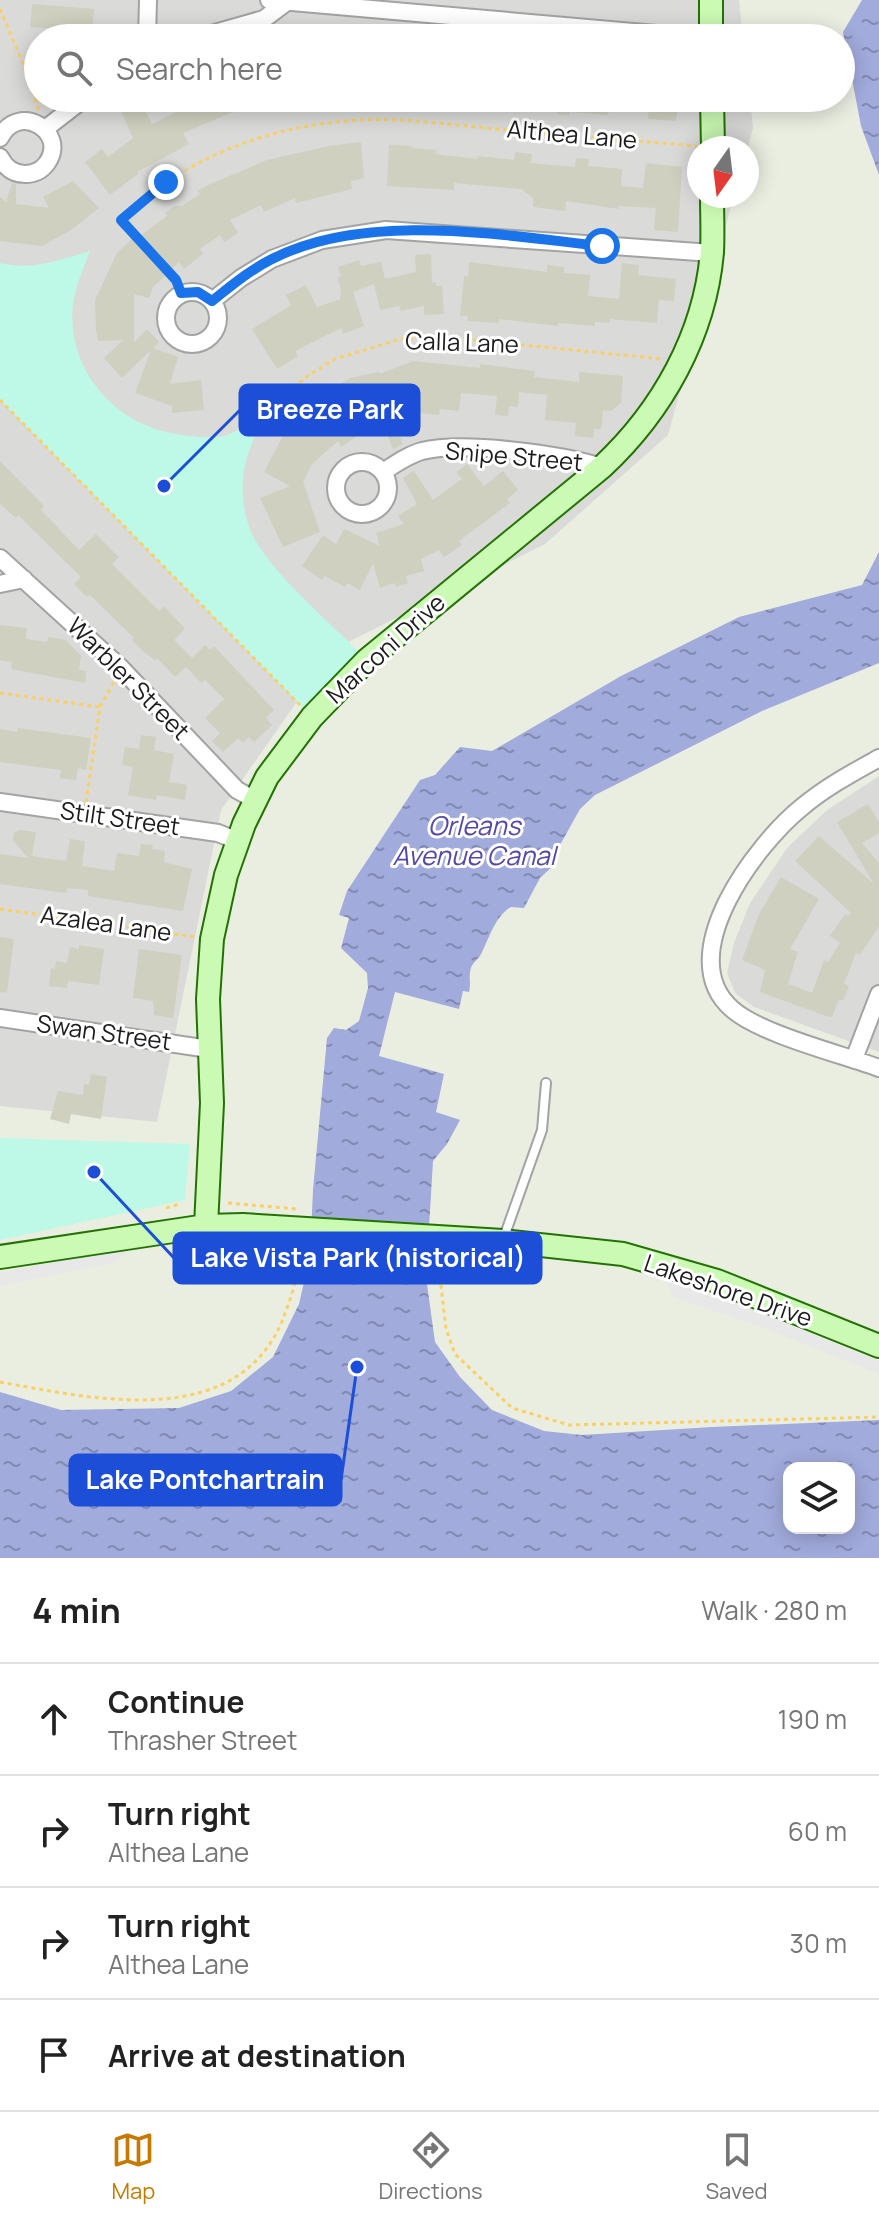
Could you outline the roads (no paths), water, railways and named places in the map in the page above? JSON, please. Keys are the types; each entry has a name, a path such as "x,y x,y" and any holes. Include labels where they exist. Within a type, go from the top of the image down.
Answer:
{"street":[{"path":"147,24 148,0"},
{"path":"269,0 545,24"},
{"path":"711,0 711,24"},
{"path":"246,24 264,19 287,1"},
{"path":"45,129 67,112"},
{"path":"712,112 713,136"},
{"path":"0,138 8,126 31,121 50,136 52,152 45,166 31,174 15,172 0,157"},
{"name":"Marconi Drive","path":"206,1226 212,1103 208,999 212,939 218,906 238,841 255,800 267,777 312,717 367,660 602,467 654,411 682,361 697,321 712,253 712,208"},
{"path":"212,301 241,278 286,253 322,240 386,230 712,253"},
{"path":"198,292 212,301 218,320 214,332 198,344 185,344 169,332 165,320 171,301 181,293 198,292"},
{"name":"Snipe Street","path":"383,472 419,452 444,447 541,454 579,459 602,467"},
{"name":"Warbler Street","path":"0,558 121,668 237,790 255,800"},
{"path":"0,584 24,579"},
{"path":"879,758 840,779 800,808 770,838 726,905 710,952 711,979 720,997 747,1021 879,1068"},
{"name":"Stilt Street","path":"0,802 218,833 238,841"},
{"path":"854,1059 879,994"},
{"name":"Swan Street","path":"0,1018 209,1049"},
{"name":"Lakeshore Drive","path":"0,1257 206,1226 299,1228 503,1241 623,1254 717,1281 875,1341"}],"lane":[{"path":"503,1241 542,1130 546,1083"}],"water":[{"path":"862,0 879,0 879,175 861,126 855,95 855,24 848,24"},
{"name":"Orleans Avenue Canal","path":"879,552 879,663 762,711 595,795 580,809 560,845 553,866 540,878 524,908 511,907 496,923 471,967 469,992 463,991 459,1009 395,992 379,1056 444,1074 436,1112 460,1120 433,1161 426,1277 435,1342 460,1377 492,1410 544,1431 582,1435 879,1420 879,1558 0,1558 0,1392 61,1410 179,1408 231,1391 273,1357 299,1304 310,1256 327,1038 334,1028 346,1030 359,1021 368,988 367,973 341,948 349,918 339,915 347,891 420,780 435,775 460,747 492,751 621,676 739,617 862,585"}],"place":[{"name":"Breeze Park","path":"164,486"},
{"name":"Lake Vista Park (historical)","path":"94,1172"},
{"name":"Lake Pontchartrain","path":"357,1367"}]}
